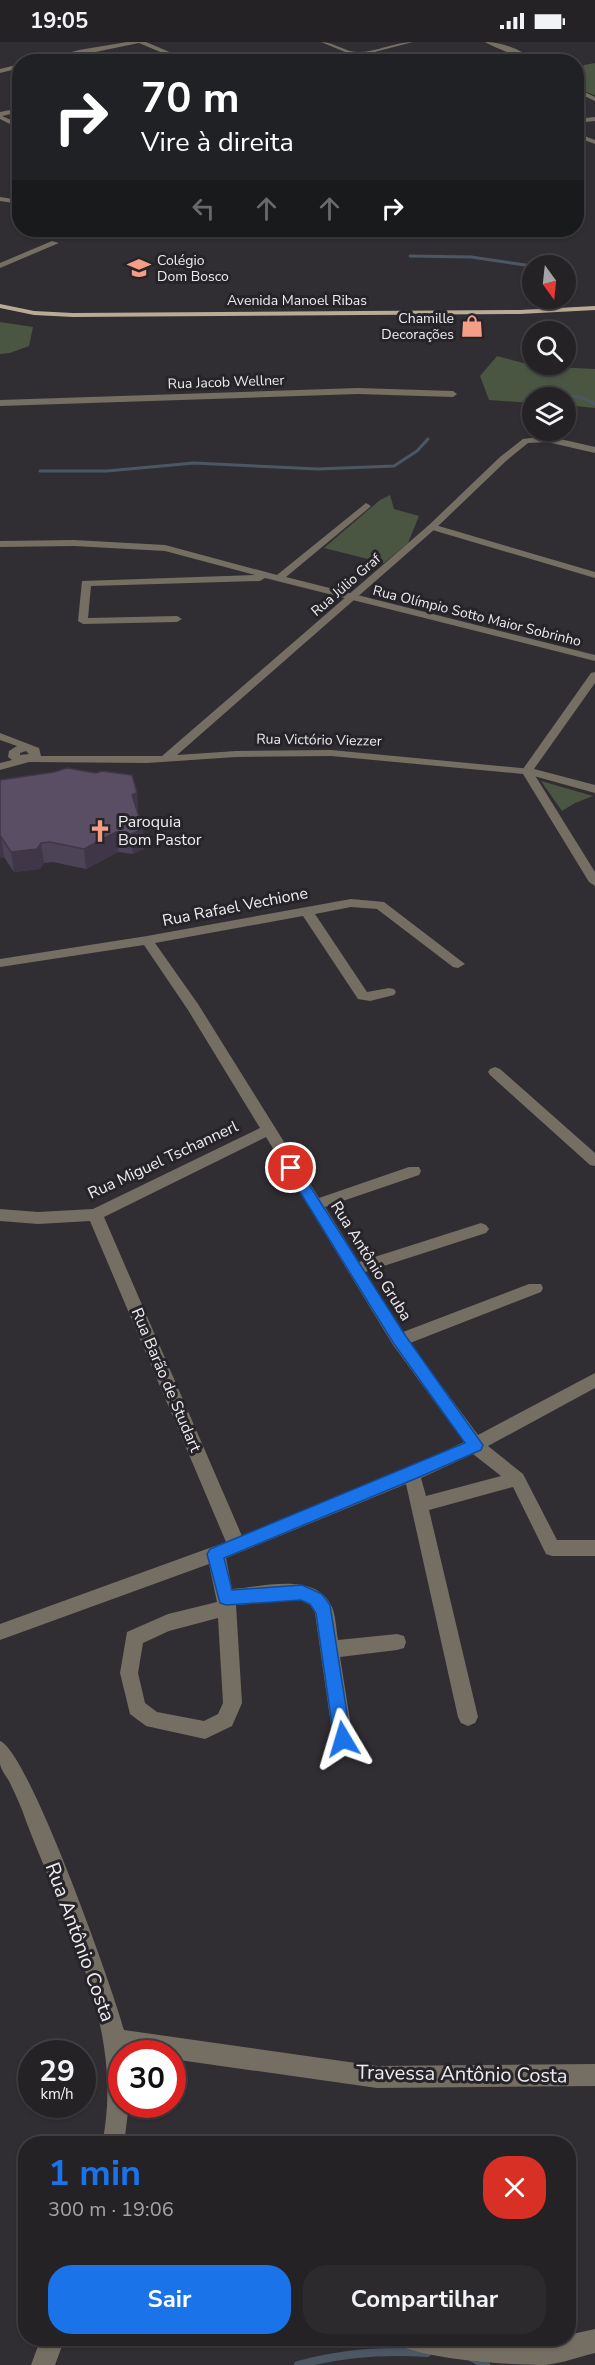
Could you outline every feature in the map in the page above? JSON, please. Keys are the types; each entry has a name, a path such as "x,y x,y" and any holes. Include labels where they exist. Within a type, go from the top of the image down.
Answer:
{"main road":[{"name":"Avenida Manoel Ribas","path":"0,306 24,312 58,315 498,319 595,315"},
{"name":"Avenida Manoel Ribas","path":"256,317 520,312 595,308"},
{"path":"498,319 499,316 520,312"},
{"name":"Avenida Manoel Ribas","path":"0,314 54,321 215,317"}],"street":[{"path":"75,54 139,42 170,54"},
{"path":"324,42 357,54 410,42"},
{"path":"488,42 521,54"},
{"path":"81,54 107,47"},
{"path":"0,266 55,243"},
{"name":"Rua Jacob Wellner","path":"0,403 358,391 453,394"},
{"name":"Rua Júlio Graf","path":"165,759 432,527 503,459 526,441 547,439 595,450"},
{"path":"177,620 83,621 86,584 275,578 366,506"},
{"path":"432,527 595,575"},
{"name":"Rua Olímpio Sotto Maior Sobrinho","path":"0,544 74,543 165,548 351,598 595,658"},
{"path":"595,675 527,771 595,882"},
{"name":"Rua Victório Viezzer","path":"0,738 29,754 110,761 236,754 331,753 400,758 527,771 595,789"},
{"name":"Rua Victório Viezzer","path":"0,738 13,754"},
{"path":"0,765 18,749 29,754"},
{"path":"0,765 29,754"},
{"name":"Rua Rafael Vechione","path":"0,963 147,940 351,903 380,905 458,964"},
{"path":"306,910 363,996 370,997 389,992"},
{"name":"Rua Antônio Gruba","path":"147,940 193,1007 399,1340 475,1445 517,1479"},
{"path":"495,1072 595,1161"},
{"name":"Rua Miguel Tschannerl","path":"0,1215 38,1218 95,1215 268,1130"},
{"path":"315,1205 414,1171"},
{"name":"Rua Barão de Studart","path":"95,1215 237,1546"},
{"path":"355,1269 481,1229"},
{"path":"399,1340 535,1288"},
{"path":"0,1632 237,1546 412,1474 475,1445 595,1380"},
{"path":"412,1474 468,1717"},
{"path":"418,1505 517,1479 552,1548 595,1548"},
{"path":"216,1554 226,1603 233,1703 225,1720 205,1730 153,1720 137,1708 129,1673 134,1638 156,1625 226,1603 302,1592 316,1599 324,1610 343,1739"},
{"path":"331,1649 397,1642"},
{"name":"Rua Antônio Costa","path":"0,1750 7,1759 31,1809 82,1937 115,2040"},
{"name":"Travessa Antônio Costa","path":"186,2050 377,2077 595,2075"},
{"name":"Rua Antônio Costa","path":"115,2136 119,2118"},
{"path":"576,2346 595,2341"},
{"path":"43,2365 50,2346"},
{"path":"446,2346 532,2356 574,2346"}],"green space":[{"path":"595,63 595,95 584,91 584,65"},
{"path":"0,322 33,327 29,346 0,354"},
{"path":"497,356 522,363 522,375 576,375 576,368 595,369 595,408 576,406 576,387 522,387 522,402 489,400 480,376"},
{"path":"390,495 394,509 419,516 408,543 384,563 324,548 380,500"},
{"path":"541,781 593,796 562,811"}],"building":[{"path":"67,768 96,773 102,771 132,775 137,793 132,795 143,829 131,834 116,832 84,849 50,842 41,843 37,849 11,852 0,838 0,780"}],"waterway":[{"path":"410,256 471,257 522,265"},
{"path":"576,397 595,404"},
{"path":"40,471 107,471 194,463 318,469 394,466 417,451 428,439"},
{"path":"298,2365 362,2353 427,2353"},
{"path":"472,2358 486,2365"}],"place":[{"name":"Colégio Dom Bosco","path":"139,268"},
{"name":"Chamille Decorações","path":"472,326"},
{"name":"Paroquia Bom Pastor","path":"100,831"}],"route":[{"path":"291,1168 399,1340 475,1445 412,1474 216,1554 226,1598 302,1592 316,1599 324,1610 343,1739"}]}
